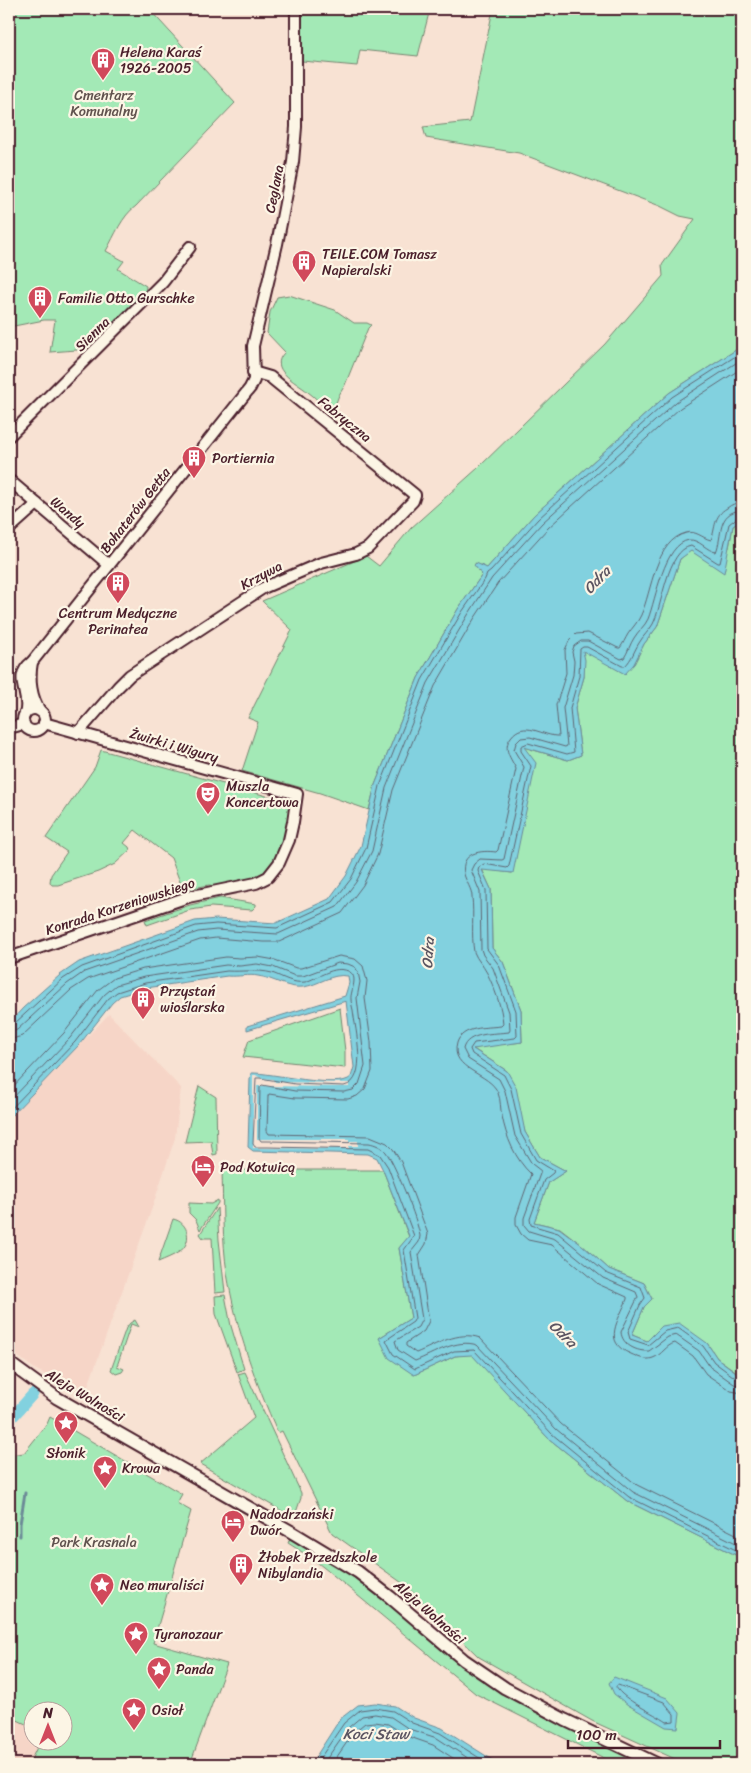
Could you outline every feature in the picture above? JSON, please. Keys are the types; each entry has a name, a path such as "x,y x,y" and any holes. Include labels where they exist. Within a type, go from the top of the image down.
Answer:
{"street":[{"name":"Ceglana","path":"253,372 253,346 277,244 293,162 296,127 296,9"},
{"name":"Sienna","path":"9,436 164,282 190,247"},
{"name":"Fabryczna","path":"253,372 270,377 415,495"},
{"name":"Bohaterów Getta","path":"24,719 27,707 22,676 24,669 32,662 250,388 254,380 253,372"},
{"name":"Wandy","path":"9,480 109,565"},
{"name":"Krzywa","path":"78,732 130,675 263,588 321,563 356,554 368,548 413,501 415,495"},
{"path":"9,529 37,504"},
{"path":"24,719 28,729 34,731 40,729 44,723 44,717 36,705 30,682 32,662"},
{"path":"9,729 24,719 30,710 40,711"},
{"name":"Żwirki i Wigury","path":"44,723 297,794"},
{"name":"Konrada Korzeniowskiego","path":"10,957 188,897 256,883 268,877 279,863 289,840 294,822 297,794"},
{"name":"Aleja Wolności","path":"9,1363 57,1398 298,1535 358,1572 464,1660 505,1688 565,1720 657,1764"}],"shaded area":[{"path":"109,1014 181,1088 175,1138 152,1208 87,1389 80,1393 35,1369 9,1350 9,1118"},
{"path":"9,1716 22,1722 22,1750 36,1750 29,1764 9,1764"}],"green space":[{"name":"Cmentarz Komunalny","path":"9,9 149,9 235,103 131,210 119,226 106,251 124,261 118,269 146,286 145,295 90,349 50,352 55,320 44,320 9,327"},
{"path":"301,9 430,9 418,56 360,50 357,66 302,61 300,57"},
{"path":"493,9 742,9 742,346 669,393 534,515 487,568 475,563 482,575 458,609 418,678 375,785 369,810 320,793 242,771 258,722 248,718 292,630 262,601 366,556 379,566 411,528 478,468 605,344 663,276 662,265 695,219 680,216 660,206 519,153 426,138 423,127 470,122"},
{"path":"289,295 335,310 354,323 367,323 371,325 368,328 333,411 328,410 311,394 285,375 279,364 280,358 285,352 267,333 270,312 277,297"},
{"path":"742,520 741,1375 717,1358 707,1343 647,1341 632,1335 644,1307 652,1299 644,1283 609,1269 560,1228 534,1222 549,1182 566,1171 540,1157 525,1132 507,1071 472,1048 522,1042 521,1010 503,962 492,948 491,889 482,869 512,873 523,747 568,760 581,755 575,708 584,677 583,650 634,664 644,644 657,627 680,559 690,551 729,548 733,526"},
{"path":"101,750 292,803 285,842 270,868 261,877 221,887 209,885 183,890 171,858 135,830 124,843 130,850 115,864 98,872 58,885 52,885 50,882 51,875 67,852 46,838 95,767"},
{"path":"220,898 256,904 256,906 252,910 211,907 190,910 147,925 145,920 190,905"},
{"path":"340,1008 345,1068 243,1057 249,1040"},
{"path":"199,1086 216,1097 217,1154 213,1155 211,1141 185,1142"},
{"path":"222,1170 383,1170 409,1237 399,1248 411,1318 379,1338 414,1375 455,1356 472,1354 548,1438 627,1501 742,1558 742,1764 686,1764 592,1721 479,1657 405,1585 332,1533 282,1431 278,1433 254,1374 241,1335 225,1260"},
{"path":"218,1200 218,1203 200,1230 196,1220 189,1213 189,1203 211,1204"},
{"path":"217,1208 225,1292 215,1293 212,1238 203,1238 200,1234"},
{"path":"173,1219 183,1224 186,1228 186,1243 179,1252 158,1262"},
{"path":"225,1295 231,1326 244,1369 237,1372 216,1314 215,1296"},
{"path":"135,1320 139,1327 131,1324 117,1366 124,1369 116,1374 111,1370 126,1328"},
{"path":"245,1372 301,1493 294,1518 200,1464 254,1418 238,1374"},
{"name":"Park Krasnala","path":"50,1417 182,1494 177,1503 191,1511 153,1643 227,1664 190,1764 29,1764 36,1750 72,1750 72,1700 22,1700 22,1722 9,1716 9,1455 24,1453 47,1424"},
{"path":"290,1538 310,1548 367,1585 449,1657 491,1686 547,1718 645,1764 616,1764 476,1694 333,1575 288,1543"}],"water":[{"name":"Odra","path":"742,346 742,520 733,526 724,573 691,551 680,559 657,627 644,644 634,664 625,674 583,651 585,660 584,677 575,708 581,755 568,760 524,747 536,763 513,873 482,870 491,889 492,948 503,962 521,1010 522,1042 473,1049 507,1071 516,1087 525,1132 540,1157 566,1171 549,1182 534,1222 559,1228 609,1269 644,1283 652,1299 644,1307 632,1335 647,1341 662,1326 679,1323 707,1343 717,1358 740,1375 742,1373 742,1558 627,1501 548,1438 472,1355 455,1356 414,1375 389,1358 379,1338 411,1318 399,1248 409,1236 377,1158 368,1154 253,1151 248,1147 251,1073 333,1082 344,1081 351,1077 354,1067 346,1001 247,1030 247,1026 345,996 349,983 348,976 336,976 309,986 297,987 258,976 227,976 146,988 120,996 112,1003 79,1045 9,1118 9,1023 60,975 79,962 195,921 216,919 276,923 329,899 346,876 361,846 375,785 418,678 458,609 482,575 474,565 476,563 487,568 534,515 669,393"},
{"path":"614,1677 667,1698 680,1713 678,1728 666,1727 628,1705 614,1694 609,1683"},
{"name":"Koci Staw","path":"375,1703 395,1706 414,1718 442,1728 499,1764 311,1764 340,1719 358,1705"}],"pier":[{"path":"253,1075 273,1079 274,1082 274,1080 275,1082 349,1083 349,1087 257,1086 257,1139 349,1139 349,1141 358,1141 358,1146 349,1146 349,1149 253,1148"}],"waterway":[{"path":"9,1421 33,1394"},
{"path":"20,1536 25,1493"}],"place":[{"name":"Helena Karaś 1926-2005","path":"103,81"},
{"name":"TEILE.COM Tomasz Napieralski","path":"304,283"},
{"name":"Familie Otto Gurschke","path":"40,319"},
{"name":"Portiernia","path":"194,479"},
{"name":"Centrum Medyczne Perinatea","path":"118,604"},
{"name":"Muszla Koncertowa","path":"208,815"},
{"name":"Przystań wioślarska","path":"143,1020"},
{"name":"Pod Kotwicą","path":"203,1188"},
{"name":"Słonik","path":"66,1444"},
{"name":"Krowa","path":"105,1489"},
{"name":"Nadodrzański Dwór","path":"233,1543"},
{"name":"Żłobek Przedszkole Nibylandia","path":"241,1586"},
{"name":"Neo muraliści","path":"102,1606"},
{"name":"Tyranozaur","path":"136,1655"},
{"name":"Panda","path":"159,1690"},
{"name":"Osioł","path":"134,1731"}]}
